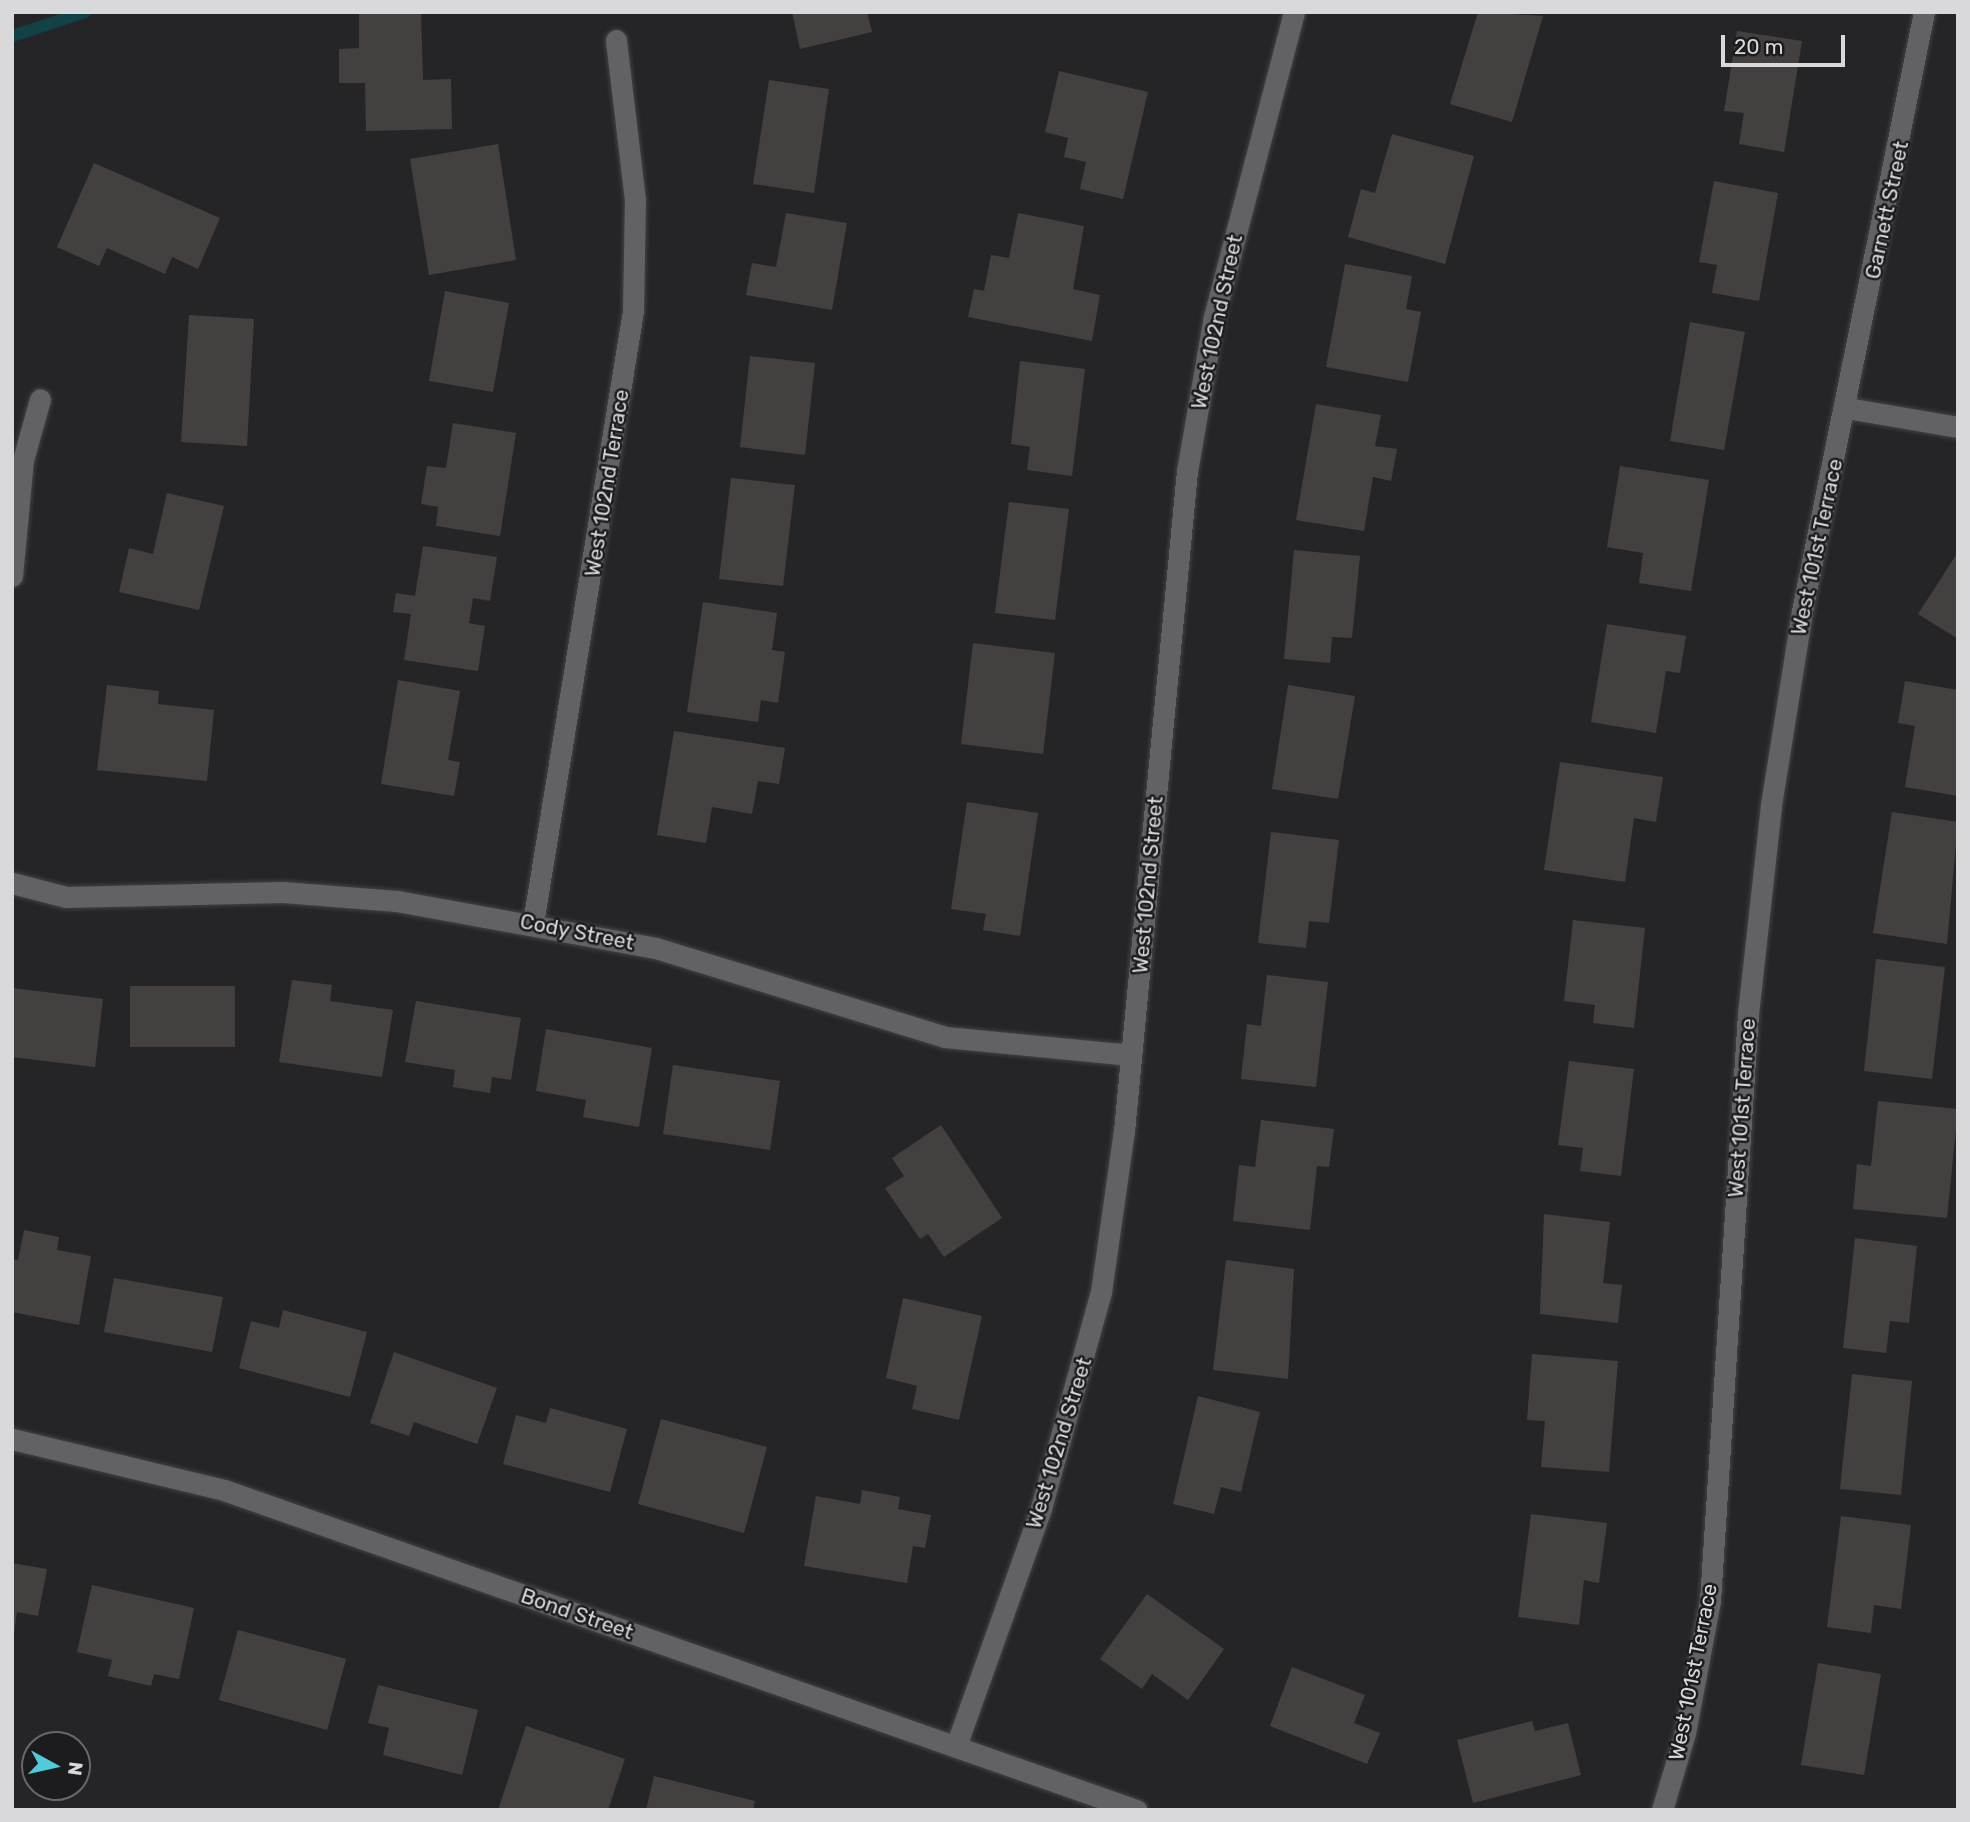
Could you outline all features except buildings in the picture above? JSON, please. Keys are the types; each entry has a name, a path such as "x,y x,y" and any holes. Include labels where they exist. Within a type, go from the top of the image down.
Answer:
{"street":[{"name":"West 102nd Street","path":"956,1746 1071,1413 1101,1292 1131,1055 1187,471 1213,317 1294,12"},
{"name":"Garnett Street","path":"1847,408 1924,12"},
{"name":"West 102nd Terrace","path":"533,923 633,311 635,200 616,40"},
{"path":"12,576 23,460 40,399"},
{"path":"1847,408 1958,428"},
{"name":"West 101st Terrace","path":"1662,1810 1685,1733 1710,1601 1748,1014 1771,805 1802,611 1847,408"},
{"name":"Cody Street","path":"12,883 66,897 329,894 533,923 656,948 946,1037 1131,1055"},
{"name":"Bond Street","path":"12,1440 224,1490 1136,1810"}],"waterway":[{"path":"12,36 85,12"}]}
